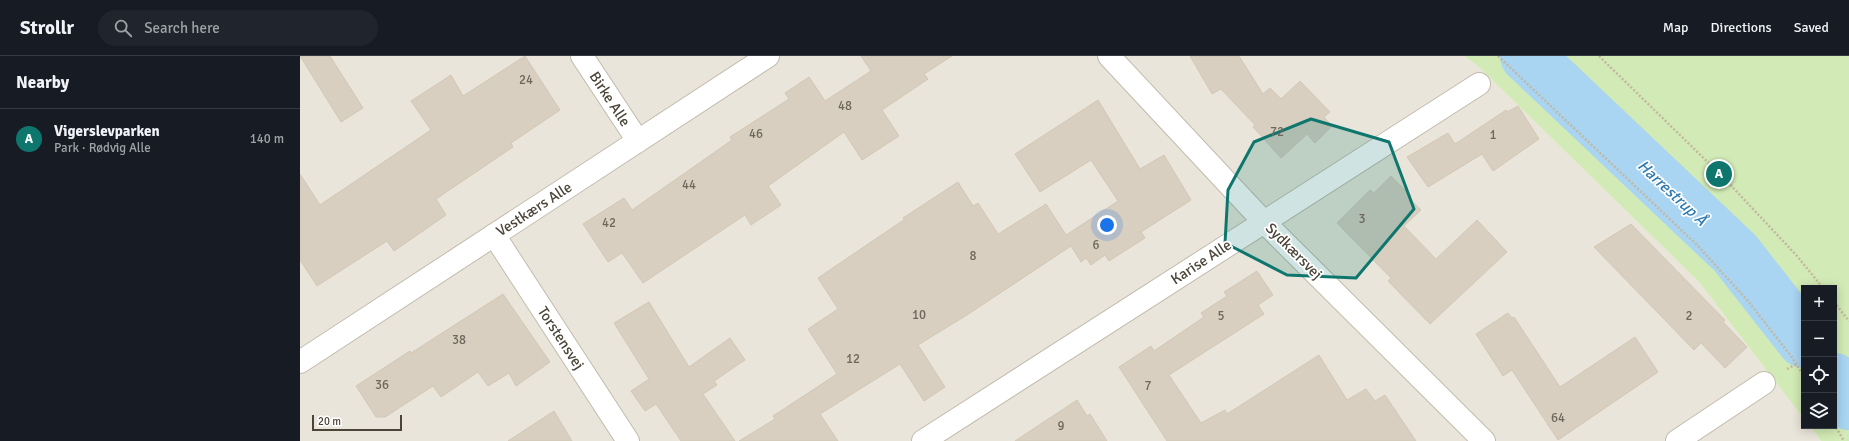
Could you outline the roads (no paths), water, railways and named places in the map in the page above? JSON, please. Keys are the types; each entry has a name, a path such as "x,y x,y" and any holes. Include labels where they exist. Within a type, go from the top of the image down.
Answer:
{"street":[{"name":"Birke Alle","path":"582,56 638,141"},
{"name":"Vestkærs Alle","path":"300,362 768,56"},
{"name":"Sydkærsvej","path":"1109,56 1264,222 1484,441"},
{"name":"Karise Alle","path":"923,441 1479,84"},
{"name":"Torstensvej","path":"494,235 628,441"},
{"path":"1677,441 1764,383"}],"waterway":[{"name":"Harrestrup Å","path":"1527,56 1735,253 1801,337"},
{"name":"Harrestrup Å","path":"1837,385 1849,403"}],"place":[{"name":"Vigerslevparken","path":"1719,174"}]}
